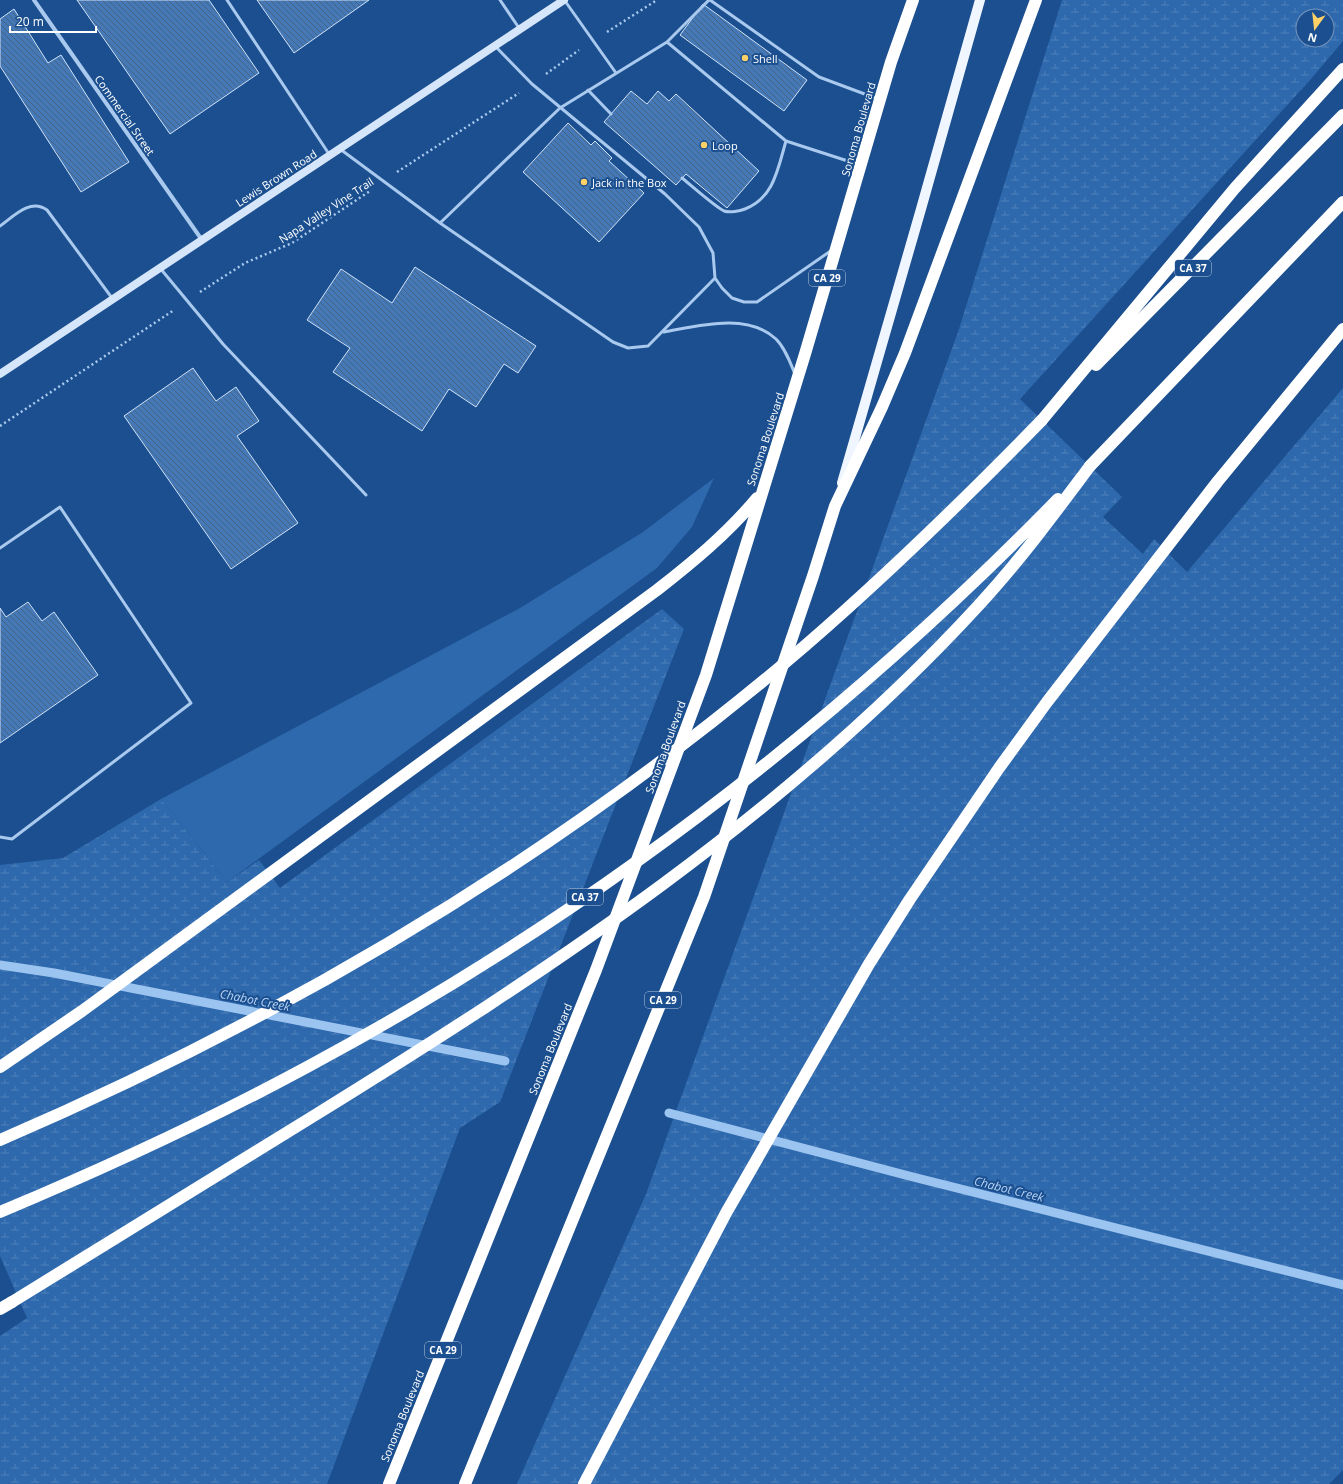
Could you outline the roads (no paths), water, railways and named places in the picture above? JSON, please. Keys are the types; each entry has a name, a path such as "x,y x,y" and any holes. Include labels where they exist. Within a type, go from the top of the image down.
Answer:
{"highway":[{"name":"Sonoma Boulevard","path":"389,1484 599,963 706,675 798,378 891,62 913,0"},
{"path":"835,506 882,407 905,353 1036,0"},
{"path":"1042,420 1230,194 1343,69"},
{"name":"CA 37","path":"0,1140 201,1048 279,1007 353,965 505,871 578,821 711,723 798,651 915,547 1343,116"},
{"name":"CA 37","path":"0,1212 152,1146 311,1066 465,976 542,927 616,876 758,770 847,697 961,595 1090,466 1343,202"},
{"path":"584,1484 726,1213 869,964 910,899 999,768 1051,696 1218,481 1343,329"},
{"path":"0,1309 486,1008 564,956 710,848 784,790 853,730 917,668 978,606 1035,540 1090,466"},
{"path":"0,1067 82,1011 662,586 716,542 761,494"},
{"name":"CA 29","path":"465,1484 704,896 813,576 835,506"}],"main road":[{"name":"CA 29","path":"835,506 980,0"}],"street":[{"name":"Commercial Street","path":"34,0 202,240"},
{"name":"Lewis Brown Road","path":"0,374 564,0"}],"lane":[{"path":"227,0 330,156"},
{"path":"500,0 520,30"},
{"path":"564,0 616,73"},
{"path":"440,223 560,108 667,42 709,0 819,77 880,100"},
{"path":"667,42 786,141 861,166"},
{"path":"495,46 532,84 665,194 699,227 713,253 715,278 732,298 744,302 756,302 837,246"},
{"path":"588,90 611,114"},
{"path":"682,178 724,211 740,211 755,206 765,197 774,183 786,141"},
{"path":"340,149 385,180 440,223 613,342 628,348 648,346 664,332 715,278"},
{"path":"0,226 29,206 42,206 47,210 113,300"},
{"path":"160,268 223,344 366,495"},
{"path":"664,332 701,326 738,324 758,328 776,339 798,378"},
{"path":"0,548 60,507 191,703 12,839 0,837"}],"waterway":[{"name":"Chabot Creek","path":"0,965 54,973 505,1061"},
{"name":"Chabot Creek","path":"669,1113 913,1177 1343,1285"}],"place":[{"name":"Shell","path":"745,58"},
{"name":"Loop","path":"704,145"},
{"name":"Jack in the Box","path":"584,182"}]}
